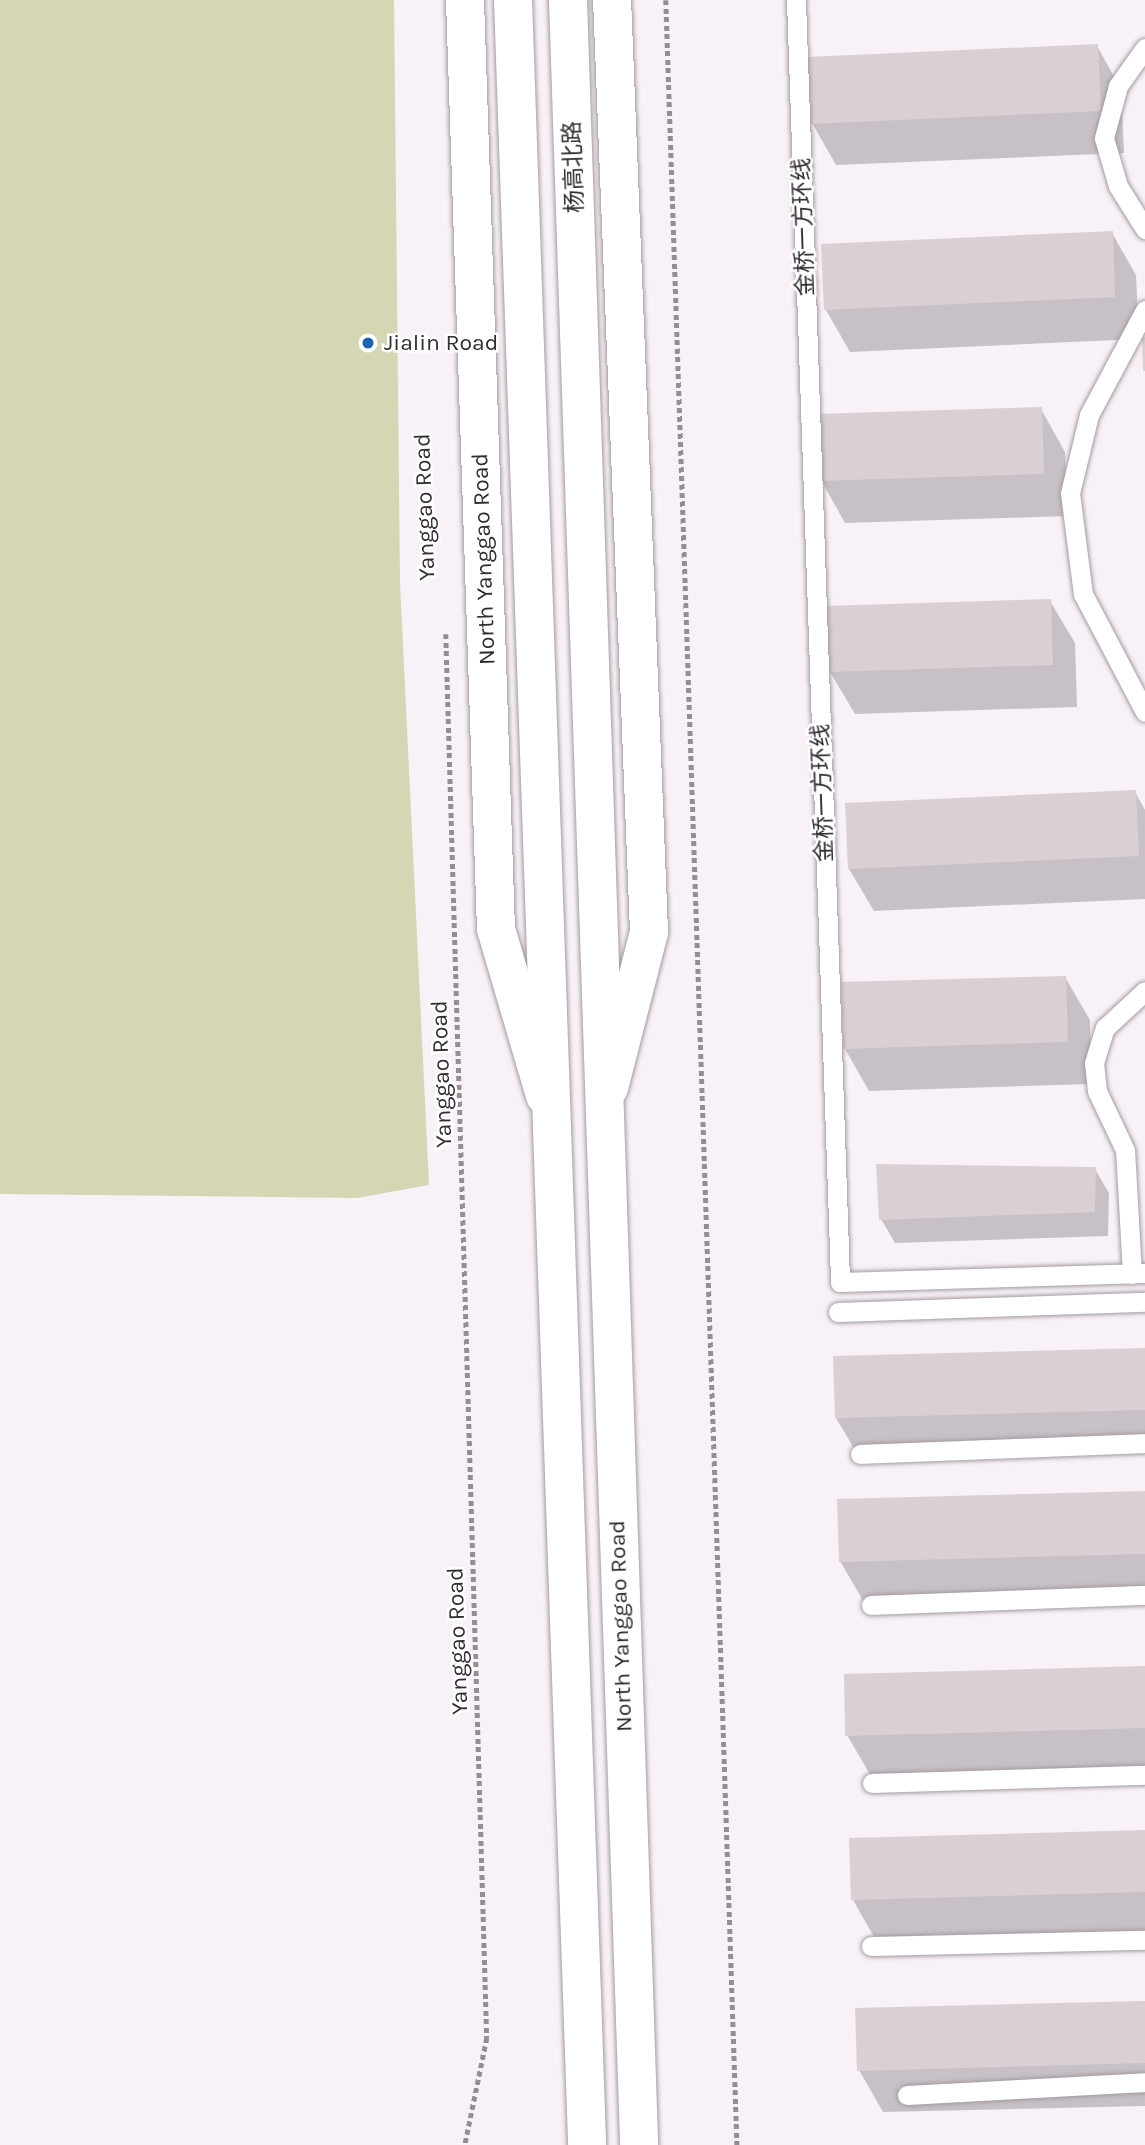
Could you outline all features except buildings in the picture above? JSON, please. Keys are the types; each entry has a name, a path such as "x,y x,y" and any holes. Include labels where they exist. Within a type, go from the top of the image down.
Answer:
{"main road":[{"name":"North Yanggao Road","path":"466,0 496,929 548,1110"},
{"name":"North Yanggao Road","path":"513,0 548,1110 587,2145"},
{"name":"杨高北路","path":"568,0 580,334"},
{"name":"North Yanggao Road","path":"604,1107 649,932 612,0"},
{"name":"North Yanggao Road","path":"580,334 639,2145"}],"lane":[{"name":"金桥一方环线","path":"796,0 840,1282 1138,1273"},
{"path":"1145,48 1118,86 1104,138 1118,187 1145,229"},
{"path":"1145,310 1089,415 1070,492 1083,594 1145,712"},
{"path":"1138,1273 1125,1150 1097,1091 1094,1063 1105,1028 1145,990"},
{"path":"838,1312 1145,1302"},
{"path":"860,1454 1145,1443"},
{"path":"871,1605 1145,1595"},
{"path":"872,1783 1145,1776"},
{"path":"871,1946 1145,1940"},
{"path":"907,2095 1145,2082"}],"path":[{"path":"666,0 737,2145"},
{"name":"Yanggao Road","path":"446,628 487,2038 465,2145"}],"green space":[{"path":"0,0 394,0 400,583 429,1185 357,1198 0,1194"}],"place":[{"name":"Jialin Road","path":"368,343"}]}
